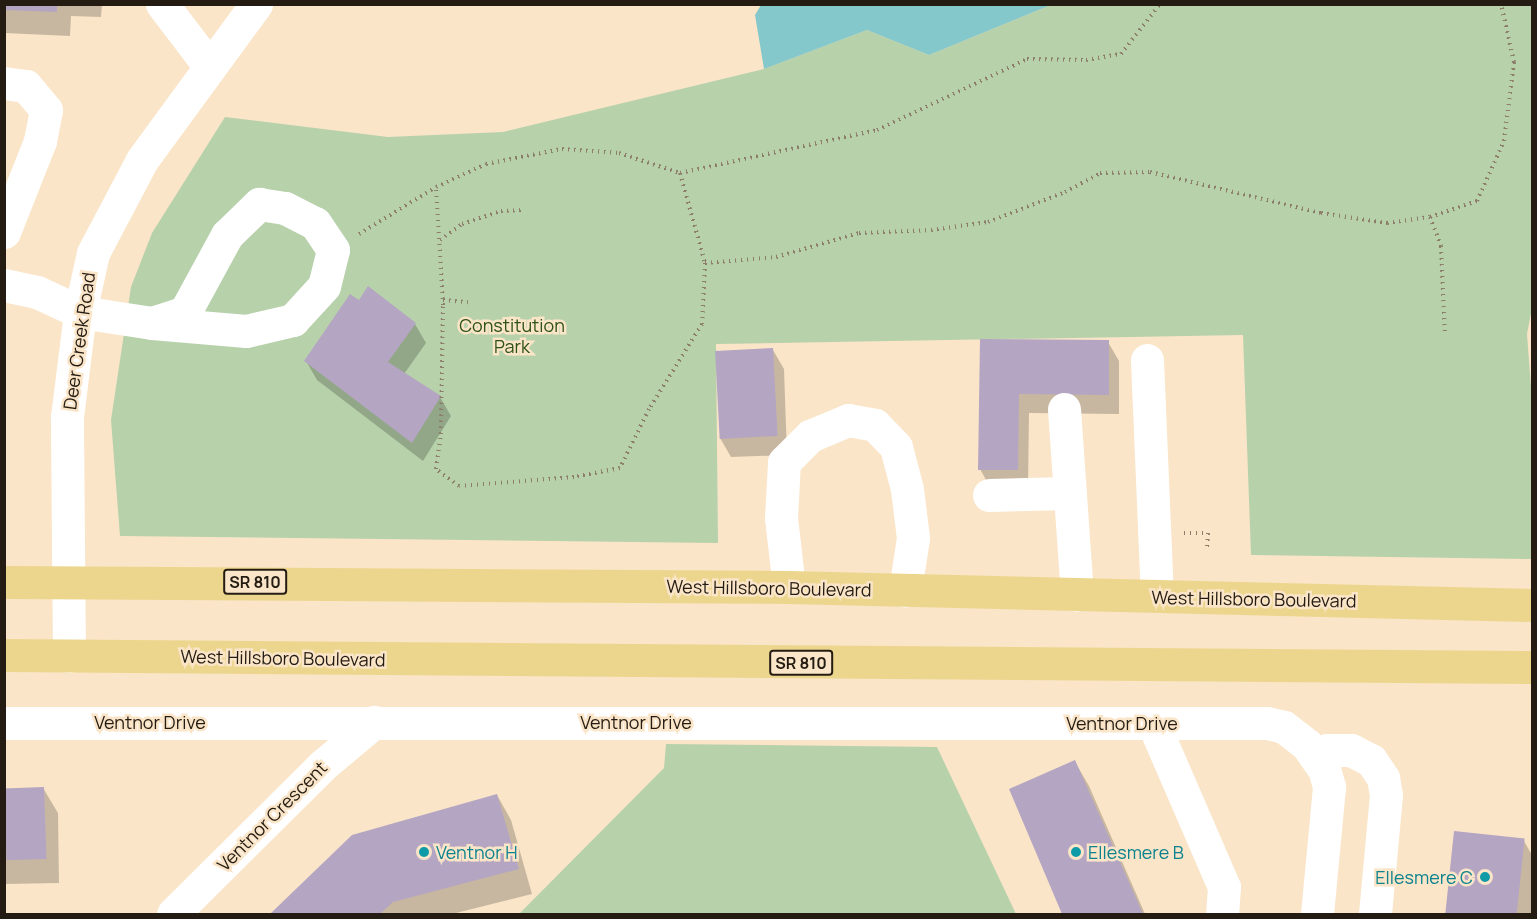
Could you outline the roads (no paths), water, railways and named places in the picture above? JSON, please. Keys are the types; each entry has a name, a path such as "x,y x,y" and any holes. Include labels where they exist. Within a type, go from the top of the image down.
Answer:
{"main road":[{"name":"West Hillsboro Boulevard","path":"4,582 789,587 1533,605"},
{"name":"West Hillsboro Boulevard","path":"4,655 1533,667"}],"street":[{"path":"162,4 210,68"},
{"name":"Deer Creek Road","path":"69,656 67,417 80,312 93,253 142,160 256,4"},
{"path":"4,83 26,86 45,110 40,141 4,232"},
{"path":"4,285 37,292 80,312 152,323 246,330 293,320 324,286 333,250 315,223 285,208 259,204 228,235 185,312 152,323"},
{"path":"1147,360 1157,596"},
{"path":"1064,409 1077,595"},
{"path":"789,587 781,518 784,462 810,436 848,420 875,425 896,447 907,489 913,538 905,590"},
{"path":"989,495 1070,493"},
{"name":"Ventnor Crescent","path":"172,915 323,765 374,722"},
{"name":"Ventnor Drive","path":"4,723 1267,723 1284,727 1316,757"},
{"path":"1153,723 1224,887 1222,915"},
{"path":"1317,915 1329,787 1316,757 1327,750 1351,750 1371,760 1383,778 1386,795 1375,915"}],"water":[{"path":"761,5 1051,5 929,55 867,30 764,69 755,15"}],"place":[{"name":"Ventnor H","path":"424,852"},
{"name":"Ellesmere B","path":"1076,852"},
{"name":"Ellesmere C","path":"1485,877"}],"park label":[{"name":"Constitution Park","path":"512,336"}]}
